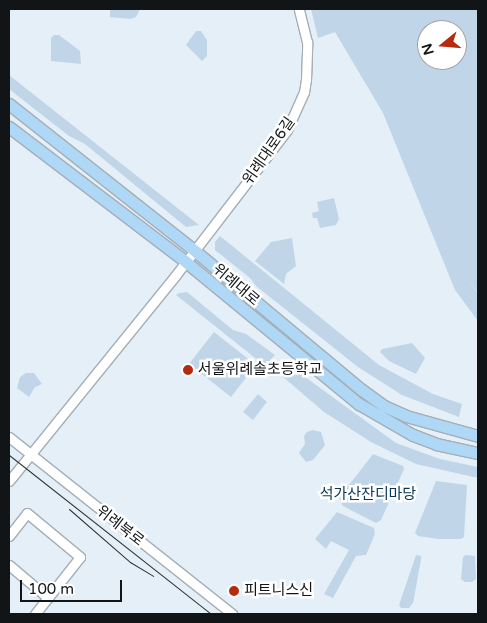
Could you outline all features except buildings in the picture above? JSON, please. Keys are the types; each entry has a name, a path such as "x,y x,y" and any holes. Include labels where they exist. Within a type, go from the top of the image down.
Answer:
{"main road":[{"name":"위례대로","path":"9,104 195,251 362,390 384,406 434,425 478,436"},
{"name":"위례대로","path":"9,126 186,262 359,404 413,435 436,444 478,453"}],"street":[{"name":"위례대로6길","path":"9,481 195,251 278,143 294,118 304,92 306,80 307,42 298,9"},
{"name":"위례북로","path":"9,437 232,614"},
{"path":"9,536 27,513 80,557 35,614"},
{"path":"9,565 48,598"}],"green space":[{"path":"110,9 140,9 136,17 130,19 110,17"},
{"path":"311,9 478,9 478,293 468,279 478,294 478,321 455,290 383,113 335,32 318,38"},
{"path":"196,31 201,31 207,40 207,56 202,61 186,45"},
{"path":"54,35 59,35 80,51 81,64 51,61 51,38"},
{"path":"9,75 199,225 186,227 85,144 69,136 9,89"},
{"path":"334,198 339,219 336,225 320,228 317,218 313,218 312,213 319,211 317,202"},
{"path":"220,236 379,365 433,394 462,404 459,417 402,395 358,367 256,286 250,278 215,250 215,242"},
{"path":"292,238 296,266 286,274 284,284 255,261 271,242"},
{"path":"187,292 233,330 246,334 275,355 265,366 176,295"},
{"path":"214,332 256,365 231,397 189,364"},
{"path":"412,343 425,358 416,374 389,361 380,352 382,349"},
{"path":"283,361 396,443 440,459 478,467 478,478 416,464 371,442 324,412 275,370"},
{"path":"26,373 34,373 42,384 35,387 29,397 17,388 20,377"},
{"path":"258,394 267,402 253,420 243,412"},
{"path":"313,430 321,432 325,445 313,460 306,462 299,453 305,444 304,436 307,432"},
{"name":"석가산잔디마당","path":"373,454 403,466 404,469 381,520 376,523 343,506 339,498"},
{"path":"436,481 467,485 464,537 461,539 438,539 418,536 415,533"},
{"path":"337,512 374,528 375,534 366,555 356,556 333,598 324,594 349,550 331,541 326,549 315,539"},
{"path":"416,555 421,556 421,560 413,603 409,608 401,608 399,605"},
{"path":"466,555 475,556 476,579 472,582 465,582 461,579 463,557"}],"tram line":[{"path":"9,455 211,614"},
{"path":"69,509 130,562 153,576"}],"place":[{"name":"서울위례솔초등학교","path":"188,370"},
{"name":"피트니스신","path":"234,591"}]}
